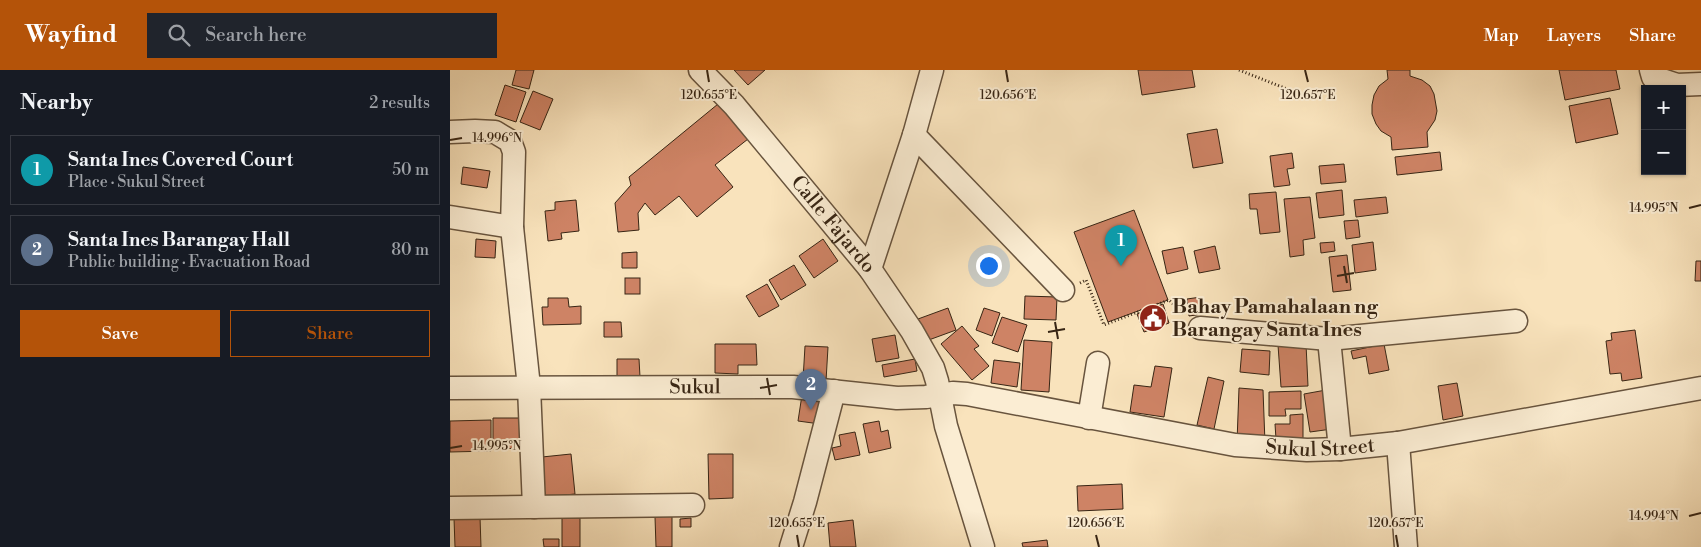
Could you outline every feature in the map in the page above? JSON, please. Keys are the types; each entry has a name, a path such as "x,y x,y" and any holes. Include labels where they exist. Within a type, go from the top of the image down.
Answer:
{"street":[{"name":"Calle Fajardo","path":"700,70 734,105 870,269 924,350 933,368 946,426 983,547"},
{"path":"870,269 914,134 932,70"},
{"path":"1651,70 1653,77 1677,85 1701,84"},
{"path":"450,132 495,132 510,141 514,152 512,228 528,387 534,508"},
{"path":"914,134 1064,290"},
{"path":"450,217 512,228"},
{"path":"1200,328 1329,339 1516,321"},
{"path":"1329,339 1340,449"},
{"path":"1089,418 1098,363"},
{"name":"Sukul","path":"450,388 793,387 897,398 940,395"},
{"name":"Sukul Street","path":"940,395 980,396 1235,444 1307,450 1340,449 1398,443 1701,388"},
{"path":"791,547 805,502 834,391"},
{"path":"1398,443 1406,547"},
{"path":"450,508 692,505"}],"path":[{"path":"1239,70 1287,90"},
{"path":"1064,290 1086,280 1104,326 1170,300 1200,328"}],"building":[{"path":"516,70 534,70 529,89 512,85"},
{"path":"734,70 765,70 748,85"},
{"path":"1138,70 1192,70 1195,87 1142,95"},
{"path":"1387,70 1410,70 1410,76 1422,80 1430,86 1434,94 1437,111 1435,120 1427,132 1428,147 1392,150 1391,137 1381,131 1376,124 1372,114 1374,95 1379,86 1388,79"},
{"path":"1559,70 1616,70 1620,89 1565,100"},
{"path":"505,85 526,92 516,122 495,115"},
{"path":"533,91 553,99 540,130 520,122"},
{"path":"1610,98 1618,134 1576,143 1569,106"},
{"path":"718,104 748,139 715,165 733,187 697,217 679,196 655,215 645,203 638,213 639,230 618,232 615,203 631,185 629,177"},
{"path":"1217,129 1223,163 1193,168 1187,134"},
{"path":"1440,152 1442,170 1397,175 1395,157"},
{"path":"1292,153 1294,168 1287,169 1290,185 1274,187 1270,156"},
{"path":"1344,164 1346,182 1321,184 1319,166"},
{"path":"463,167 490,171 487,188 461,184"},
{"path":"1342,190 1344,215 1319,218 1316,193"},
{"path":"1276,192 1280,232 1260,234 1257,209 1250,209 1249,194"},
{"path":"1310,197 1315,238 1303,240 1304,255 1290,257 1284,199"},
{"path":"1386,197 1388,213 1356,217 1354,200"},
{"path":"576,200 579,231 561,233 562,239 548,241 545,211 555,210 555,202"},
{"path":"1134,210 1168,300 1108,322 1074,232"},
{"path":"1358,220 1360,237 1346,239 1344,221"},
{"path":"476,239 496,241 495,258 475,257"},
{"path":"823,239 838,261 814,278 799,256"},
{"path":"1334,242 1335,251 1321,253 1320,243"},
{"path":"1373,242 1376,270 1355,273 1352,245"},
{"path":"1215,246 1220,269 1199,273 1194,251"},
{"path":"1183,247 1188,269 1167,274 1162,251"},
{"path":"637,252 637,268 622,268 622,253"},
{"path":"1347,255 1351,290 1333,292 1329,257"},
{"path":"1696,261 1701,261 1701,281 1695,281"},
{"path":"794,265 806,285 781,300 769,280"},
{"path":"625,278 640,278 640,294 625,294"},
{"path":"767,284 779,306 759,317 746,296"},
{"path":"1025,296 1057,297 1056,320 1024,319"},
{"path":"1201,297 1203,314 1189,316 1187,299"},
{"path":"548,298 568,298 569,307 581,306 581,324 543,325 542,307 548,307"},
{"name":"Bahay Pamahalaan ng Barangay Santa Ines","path":"1163,304 1169,323 1144,332 1137,314"},
{"path":"948,308 956,330 926,341 918,319"},
{"path":"984,308 1000,313 992,336 976,330"},
{"path":"1002,317 1027,325 1018,352 992,343"},
{"path":"604,322 621,322 622,337 604,337"},
{"path":"962,326 979,346 974,349 989,366 972,380 941,344"},
{"path":"1635,330 1642,378 1622,381 1621,373 1610,374 1606,341 1612,340 1611,333"},
{"path":"895,335 899,358 876,362 872,339"},
{"path":"1024,340 1052,342 1049,392 1021,390"},
{"path":"715,344 756,344 757,365 738,365 738,374 715,373"},
{"path":"1306,344 1308,386 1281,387 1278,345"},
{"path":"1384,344 1389,370 1369,374 1366,356 1353,359 1351,351"},
{"path":"805,346 828,347 826,381 803,380"},
{"path":"1242,349 1270,351 1269,375 1240,372"},
{"path":"617,359 639,359 640,377 617,377"},
{"path":"915,359 917,371 884,377 882,365"},
{"path":"994,360 1020,363 1017,387 991,383"},
{"path":"1155,366 1172,368 1164,417 1130,412 1134,385 1151,387"},
{"path":"1208,377 1224,381 1214,429 1197,425"},
{"path":"1457,383 1463,416 1443,420 1438,386"},
{"path":"1239,388 1263,390 1265,443 1237,442"},
{"path":"1326,390 1332,429 1310,432 1304,394"},
{"path":"1301,391 1301,409 1285,409 1286,416 1269,416 1269,392"},
{"path":"802,395 824,398 820,424 798,421"},
{"path":"1303,414 1303,438 1276,439 1275,424 1290,424 1290,415"},
{"path":"493,418 527,418 527,448 493,449"},
{"path":"491,420 491,451 450,452 450,421"},
{"path":"879,421 881,432 888,430 891,448 869,453 863,424"},
{"path":"855,432 860,455 835,460 832,448 841,446 839,435"},
{"path":"571,454 575,494 545,497 542,457"},
{"path":"708,454 733,454 733,498 709,499"},
{"path":"1122,484 1123,509 1078,511 1077,486"},
{"path":"672,516 672,547 656,547 655,517"},
{"path":"480,517 481,547 455,547 454,518"},
{"path":"562,518 580,518 580,547 562,547"},
{"path":"691,518 691,527 680,527 680,519"},
{"path":"853,520 856,547 830,547 828,523"},
{"path":"543,539 559,539 559,547 544,547"},
{"path":"1047,540 1048,547 1023,547 1022,543"}],"place":[{"name":"Santa Ines Covered Court","path":"1121,266"},
{"name":"Bahay Pamahalaan ng Barangay Santa Ines","path":"1153,318"},
{"name":"Santa Ines Barangay Hall","path":"811,410"}]}
